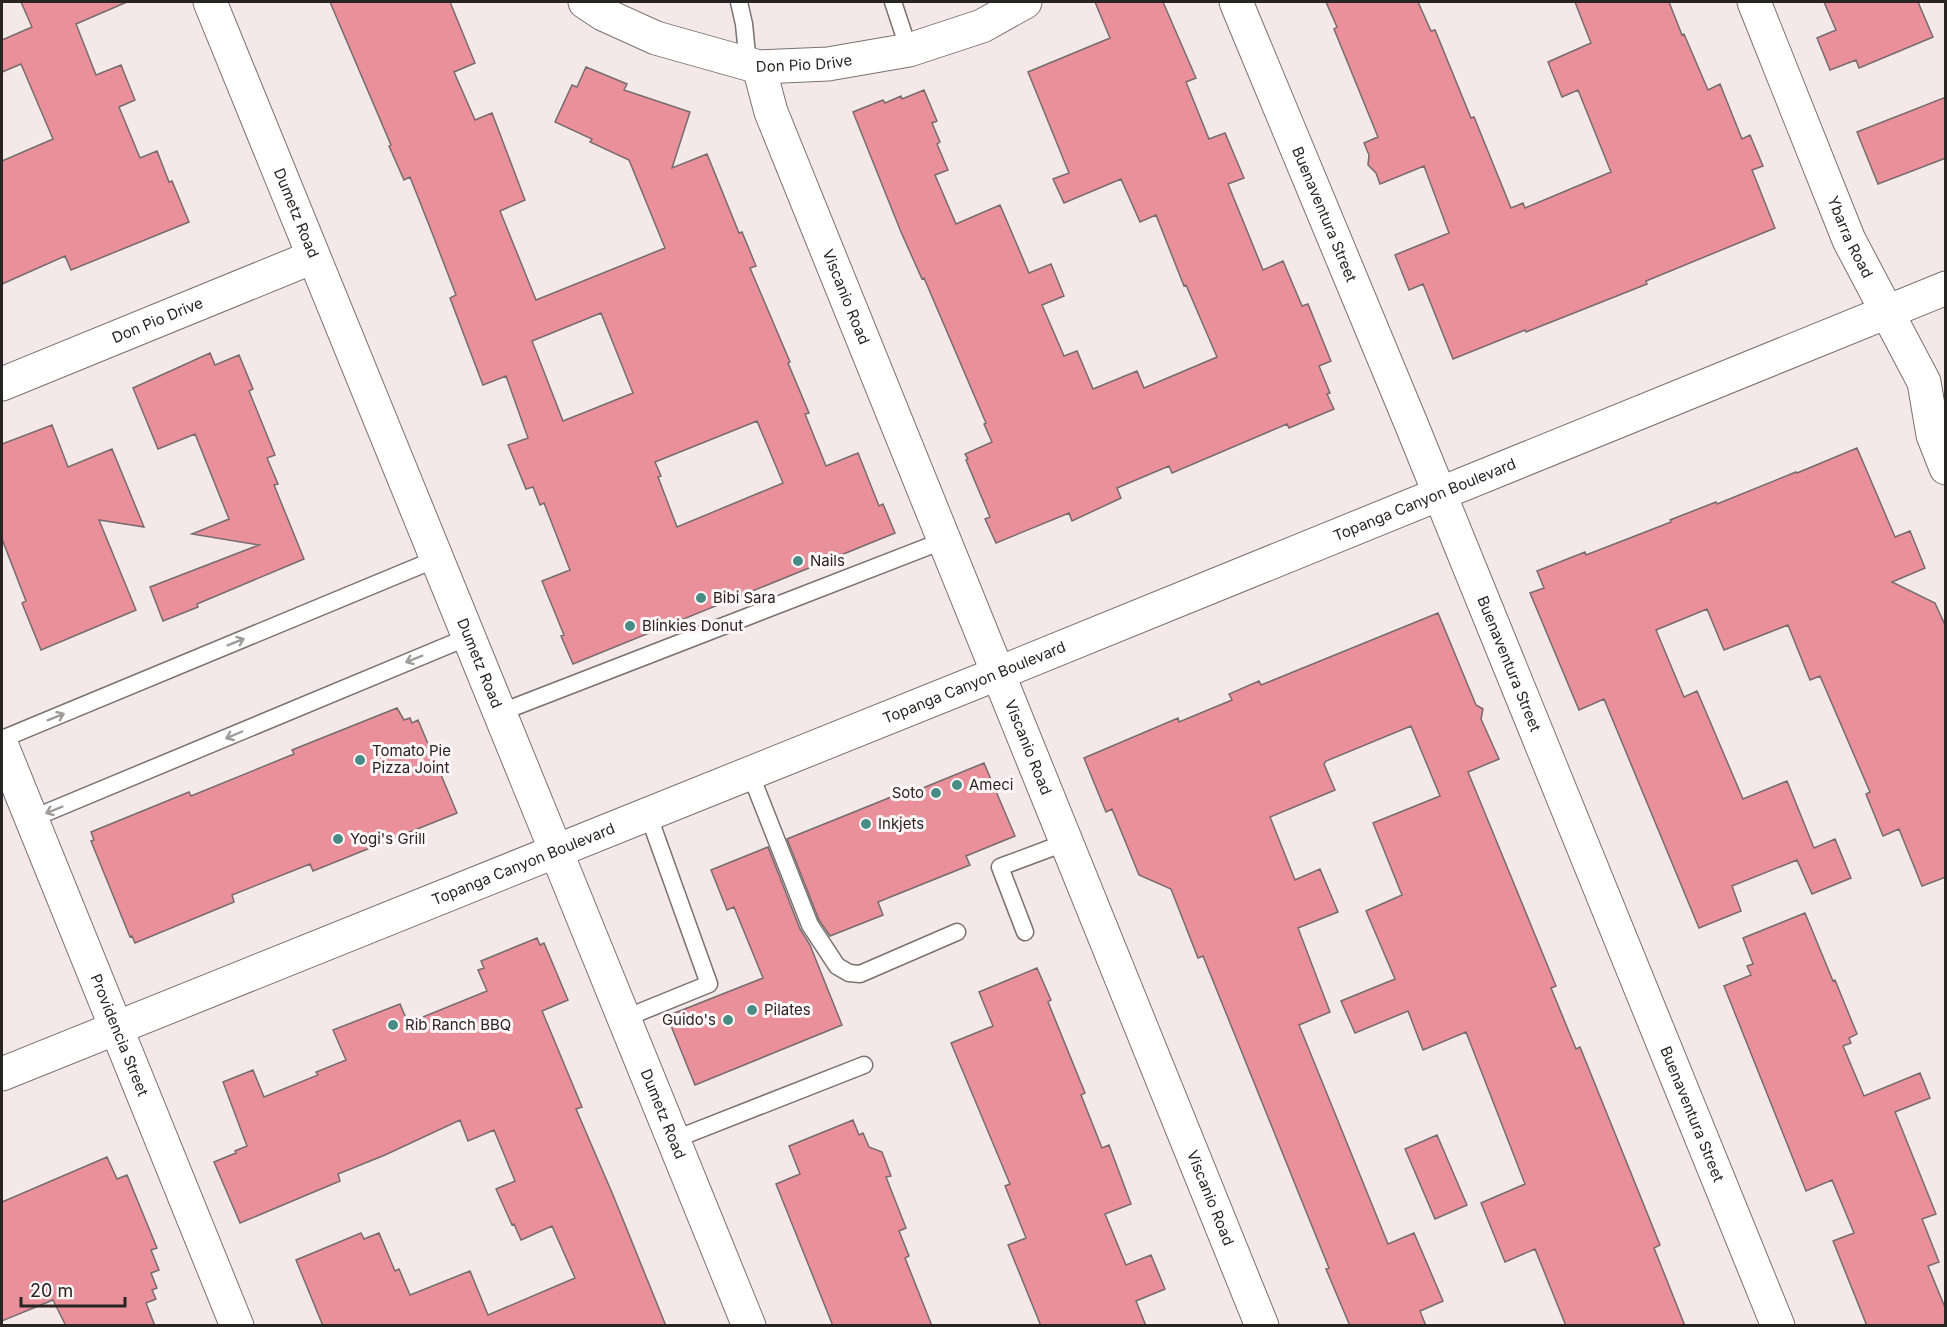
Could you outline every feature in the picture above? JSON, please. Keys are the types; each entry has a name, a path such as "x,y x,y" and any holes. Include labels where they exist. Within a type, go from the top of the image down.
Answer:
{"street":[{"name":"Dumetz Road","path":"210,2 748,1326"},
{"name":"Don Pio Drive","path":"585,2 603,14 656,38 754,66 828,64 909,50 982,26 1025,2"},
{"name":"Buenaventura Street","path":"1236,2 1778,1326"},
{"name":"Ybarra Road","path":"1754,2 1849,240 1924,382 1932,435 1946,468"},
{"name":"Viscanio Road","path":"754,66 1262,1326"},
{"name":"Don Pio Drive","path":"2,384 314,257"},
{"name":"Topanga Canyon Boulevard","path":"2,1074 999,673 1946,288"},
{"name":"Providencia Street","path":"2,746 237,1326"}],"lane":[{"path":"739,2 754,66"},
{"path":"893,2 909,50"},
{"path":"499,713 945,540"},
{"path":"2,739 436,559"},
{"path":"31,819 468,637"},
{"path":"750,773 810,926 837,966 849,973 860,974 957,932"},
{"path":"623,1019 709,984 648,814"},
{"path":"1025,932 1000,867 1067,842"},
{"path":"673,1140 864,1065"}],"building":[{"path":"21,2 127,2 76,24 96,75 121,65 135,100 119,107 140,158 157,151 189,222 71,270 65,256 2,284 2,161 53,139 21,64 2,72 2,40 32,27"},
{"path":"330,2 450,2 475,63 454,72 475,120 492,113 525,200 500,211 536,300 665,248 629,160 590,142 592,139 555,122 572,85 577,87 586,67 627,84 624,90 690,112 672,168 707,154 739,233 742,232 756,266 750,268 790,362 788,363 809,413 805,414 826,466 858,453 879,506 883,504 895,533 573,664 542,581 570,570 544,503 540,505 533,487 526,489 508,445 528,438 506,376 483,385 450,298 456,295 410,177 404,180 389,146 391,145","holes":["601,313 633,393 563,421 532,341","757,421 783,483 677,527 658,477 661,476 655,462"]},
{"path":"1095,2 1163,2 1196,78 1186,82 1209,139 1225,133 1244,178 1228,184 1263,270 1283,261 1302,306 1308,304 1331,361 1319,366 1334,409 1289,428 1287,424 1172,473 1169,466 1117,488 1121,498 1072,521 1069,513 996,543 985,519 990,517 965,454 992,442 984,424 986,423 924,278 922,279 901,232 853,112 883,100 885,103 901,96 902,99 924,90 937,121 932,123 940,142 937,144 948,170 935,175 956,224 1000,205 1029,273 1051,264 1064,296 1042,305 1064,356 1077,351 1093,389 1137,371 1144,388 1217,357 1186,285 1184,286 1156,215 1140,222 1121,179 1064,203 1053,179 1069,173 1028,72 1110,38"},
{"path":"1326,2 1418,2 1431,31 1435,30 1511,208 1523,203 1525,208 1611,172 1578,90 1562,97 1548,62 1591,43 1575,2 1669,2 1708,90 1720,84 1742,139 1750,135 1763,166 1752,170 1775,228 1646,281 1647,284 1453,359 1423,284 1409,290 1395,255 1449,233 1424,166 1380,184 1376,173 1368,165 1369,155 1364,143 1378,137 1334,29 1337,27"},
{"path":"1824,2 1918,2 1933,37 1859,68 1856,60 1830,70 1817,38 1836,30"},
{"path":"1946,97 1946,158 1878,184 1857,132"},
{"path":"210,353 215,365 239,355 253,389 249,391 275,455 267,458 278,484 274,485 304,559 197,604 198,607 163,621 150,587 259,545 192,534 229,519 195,434 158,449 133,388"},
{"path":"52,425 68,467 112,449 144,527 99,520 136,610 41,650 22,603 26,601 2,539 2,444"},
{"path":"1857,448 1895,537 1910,531 1925,568 1892,582 1935,603 1945,625 1946,877 1922,886 1899,829 1883,836 1866,794 1870,792 1820,676 1810,680 1788,625 1724,650 1707,609 1656,630 1684,697 1697,691 1743,799 1787,781 1814,848 1835,839 1851,878 1812,894 1797,860 1732,886 1741,911 1699,928 1604,699 1579,710 1530,593 1544,588 1537,571 1585,552 1586,555"},
{"path":"1438,613 1476,705 1483,709 1481,719 1499,759 1468,772 1556,986 1551,988 1576,1049 1580,1047 1660,1245 1654,1248 1685,1326 1566,1326 1535,1249 1505,1262 1481,1203 1525,1184 1466,1032 1423,1050 1408,1011 1355,1033 1341,1001 1395,979 1366,911 1402,895 1373,823 1440,796 1411,726 1326,761 1324,764 1335,790 1270,817 1295,880 1320,869 1338,912 1298,928 1330,1012 1299,1025 1388,1244 1414,1233 1443,1301 1420,1311 1426,1326 1350,1326 1326,1269 1329,1268 1203,956 1198,958 1171,889 1139,875 1112,809 1106,812 1084,758 1178,718 1179,722 1232,700 1229,694 1259,681 1261,685"},
{"path":"397,708 404,720 410,718 412,723 418,720 457,813 313,871 310,864 232,895 234,902 135,943 132,936 130,937 91,841 94,840 91,832 189,792 191,796 294,754 292,750"},
{"path":"984,763 1015,836 966,856 970,865 878,902 883,915 830,936 819,920 787,839 916,787 918,790"},
{"path":"768,847 800,929 810,945 842,1025 695,1085 667,1016 763,978 734,907 727,910 711,870"},
{"path":"1805,913 1857,1034 1849,1038 1851,1043 1843,1046 1864,1096 1920,1073 1930,1098 1895,1112 1936,1214 1922,1219 1939,1262 1928,1266 1946,1310 1946,1326 1867,1326 1833,1241 1854,1233 1832,1180 1806,1191 1724,986 1751,975 1747,966 1753,964 1743,938"},
{"path":"537,938 540,945 544,943 568,1000 542,1011 582,1107 576,1109 666,1326 323,1326 296,1260 361,1233 364,1239 379,1233 395,1271 399,1269 410,1295 470,1271 488,1315 575,1278 552,1226 521,1240 514,1224 512,1225 496,1189 515,1181 494,1130 468,1141 460,1120 338,1174 340,1181 240,1223 214,1162 247,1146 223,1082 253,1070 264,1097 318,1075 316,1072 346,1060 333,1030 400,1004 408,1023 487,991 478,970 484,968 481,961"},
{"path":"1037,968 1051,1000 1048,1002 1085,1093 1081,1095 1102,1148 1109,1145 1131,1204 1105,1214 1126,1265 1151,1255 1165,1289 1136,1301 1146,1326 1041,1326 1008,1245 1026,1238 1005,1186 1010,1184 951,1043 993,1026 979,992"},
{"path":"853,1120 859,1135 863,1133 869,1147 882,1152 891,1176 886,1177 906,1228 899,1231 909,1256 905,1258 932,1326 833,1326 776,1184 800,1174 789,1146"},
{"path":"1437,1135 1467,1205 1435,1219 1405,1149"},
{"path":"107,1157 117,1179 127,1175 157,1248 151,1250 159,1270 151,1273 157,1288 152,1290 156,1299 146,1303 155,1326 66,1326 53,1300 2,1321 2,1202"}],"place":[{"name":"Nails","path":"798,561"},
{"name":"Bibi Sara","path":"701,598"},
{"name":"Blinkies Donut","path":"630,626"},
{"name":"Tomato Pie Pizza Joint","path":"360,760"},
{"name":"Ameci","path":"957,785"},
{"name":"Soto","path":"936,793"},
{"name":"Inkjets","path":"866,824"},
{"name":"Yogi's Grill","path":"338,839"},
{"name":"Pilates","path":"752,1010"},
{"name":"Guido's","path":"728,1020"},
{"name":"Rib Ranch BBQ","path":"393,1025"}]}
